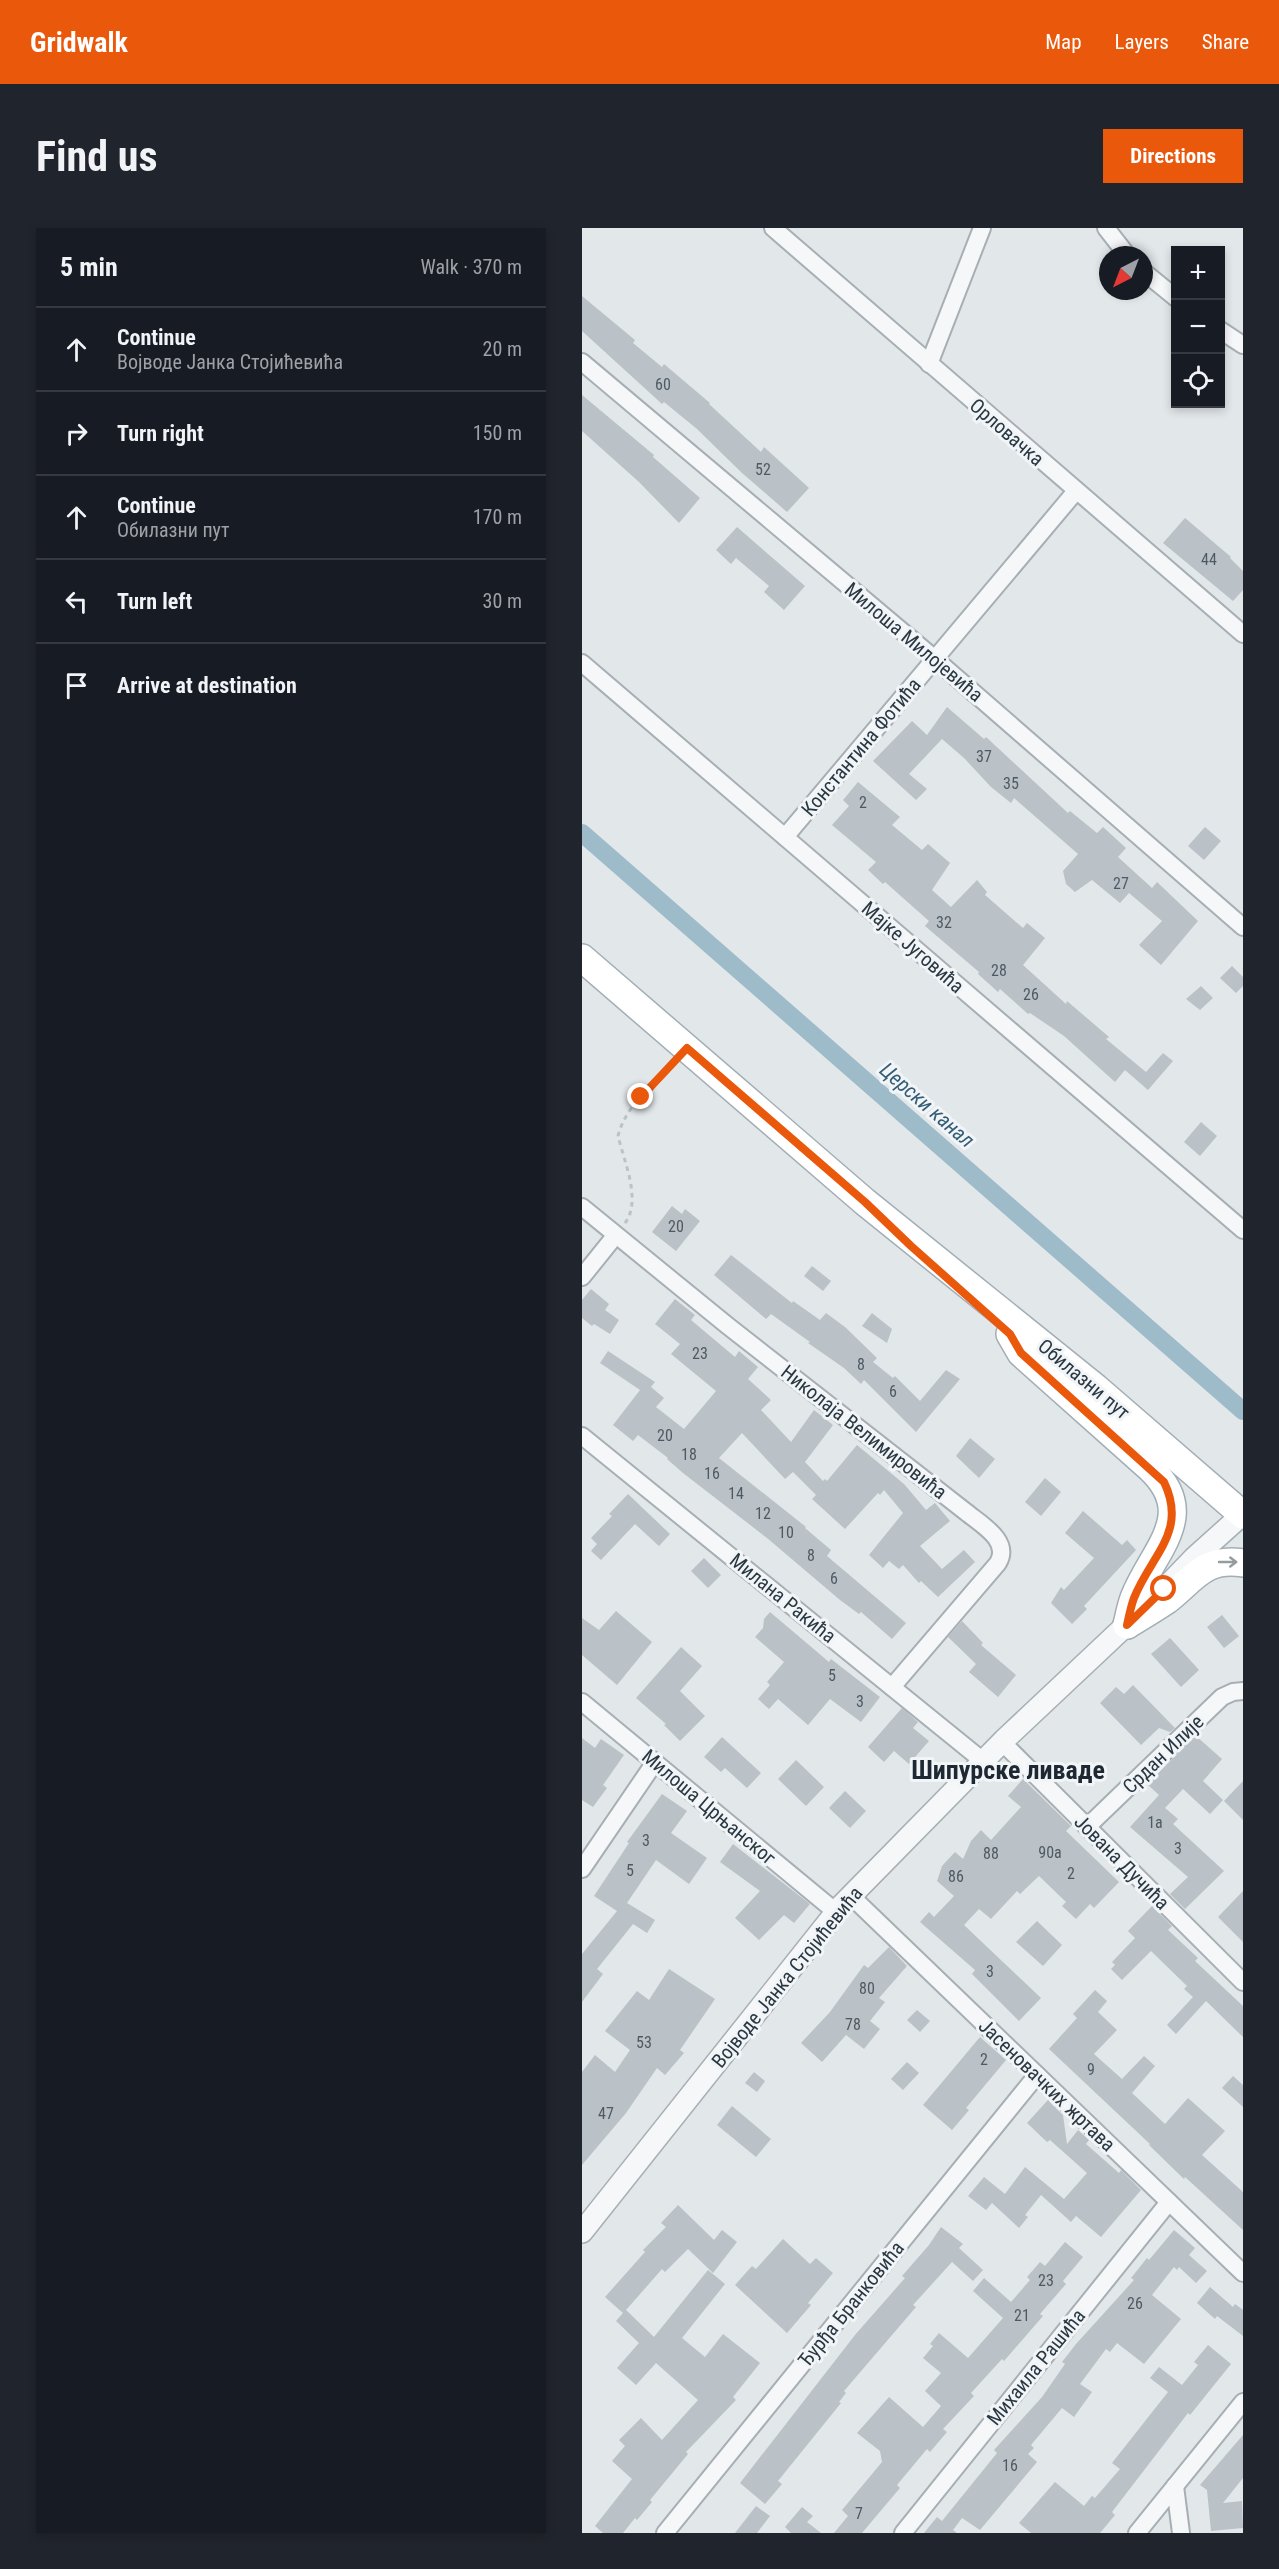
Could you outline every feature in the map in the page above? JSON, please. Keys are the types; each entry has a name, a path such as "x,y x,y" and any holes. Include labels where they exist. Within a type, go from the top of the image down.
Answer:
{"main road":[{"name":"Обилазни пут","path":"582,958 865,1202 1096,1388 1240,1520"},
{"name":"Обилазни пут","path":"865,1202 926,1260 1010,1334 1240,1520"},
{"path":"1010,1334 1021,1353 1150,1467 1167,1488 1173,1512 1170,1533 1134,1598 1127,1625"},
{"path":"1127,1625 1167,1599 1194,1574 1207,1567 1218,1562 1243,1563"}],"street":[{"name":"Орловачка","path":"773,228 1243,634"},
{"path":"929,364 982,228"},
{"path":"1106,228 1119,246"},
{"path":"1153,279 1171,294"},
{"path":"1225,333 1243,345"},
{"name":"Милоша Милојевића","path":"582,362 935,659 1243,927"},
{"name":"Константина Фотића","path":"785,837 1076,491"},
{"name":"Мајке Југовића","path":"582,663 1243,1230"},
{"name":"Николаја Велимировића","path":"582,1207 615,1236 966,1512 989,1531 1002,1546 1003,1555 998,1563 892,1687"},
{"path":"582,1277 615,1236"},
{"name":"Милана Ракића","path":"582,1436 983,1761"},
{"name":"Војводе Јанка Стојићевића","path":"582,2232 836,1912 1002,1742 1240,1520"},
{"name":"Срдан Илије","path":"1087,1827 1222,1697 1243,1691"},
{"name":"Милоша Црњанског","path":"582,1702 836,1912"},
{"name":"Јована Дучића","path":"1002,1742 1243,1982"},
{"path":"582,1869 655,1762"},
{"name":"Јасеновачких жртава","path":"851,1896 1243,2273"},
{"name":"Ђурђа Бранковића","path":"665,2533 1036,2074"},
{"name":"Михаила Рашића","path":"903,2533 1169,2202"},
{"path":"1137,2533 1243,2402"},
{"path":"1175,2486 1181,2533"}],"path":[{"path":"615,1236 634,1208 618,1136 622,1122 641,1097 687,1048"}],"building":[{"path":"582,296 635,340 633,343 662,367 664,364 710,403 761,452 764,447 809,488 787,512 742,473 697,429 664,402 662,404 582,331"},
{"path":"582,395 654,455 653,457 700,498 679,523 639,482 582,431"},
{"path":"1185,518 1231,557 1243,571 1243,590 1233,601 1163,543"},
{"path":"737,527 805,586 784,610 764,592 769,586 736,558 731,564 716,550"},
{"path":"947,707 984,739 986,737 1068,813 1070,811 1097,833 1103,827 1126,848 1118,857 1152,888 1157,882 1198,921 1161,965 1139,945 1162,921 1129,893 1120,903 1092,880 1075,892 1066,884 1063,871 1078,854 1014,798 1011,803 991,787 964,758 942,739 909,774 927,789 916,800 873,761 912,721 927,735"},
{"path":"858,782 900,817 892,825 922,850 928,844 950,863 932,890 951,907 977,880 987,892 985,895 1023,928 1027,923 1045,938 1023,965 1066,1004 1067,1001 1109,1037 1106,1039 1146,1072 1163,1053 1173,1061 1148,1090 1125,1070 1115,1082 1064,1036 1030,1013 1028,1014 1000,989 998,992 978,974 979,972 925,926 929,921 868,870 876,862 832,825 849,806 843,800"},
{"path":"1205,827 1221,841 1204,860 1188,846"},
{"path":"1232,966 1243,977 1243,986 1236,993 1220,978"},
{"path":"1201,986 1213,998 1200,1010 1186,999"},
{"path":"1201,1122 1217,1136 1200,1156 1184,1142"},
{"path":"672,1206 682,1214 685,1209 700,1221 676,1251 652,1232"},
{"path":"731,1255 792,1303 793,1301 820,1320 826,1313 845,1327 877,1358 873,1362 893,1378 895,1376 920,1401 946,1370 960,1379 916,1432 864,1380 861,1384 844,1368 771,1314 766,1319 714,1275"},
{"path":"812,1266 831,1281 823,1291 804,1276"},
{"path":"591,1289 609,1304 605,1310 619,1320 610,1334 594,1324 592,1326 582,1318 582,1300"},
{"path":"675,1299 695,1315 691,1320 735,1357 739,1351 758,1367 748,1379 771,1400 761,1410 791,1442 814,1410 833,1425 805,1462 823,1481 825,1479 827,1481 857,1445 904,1484 926,1510 935,1503 950,1521 920,1546 942,1569 964,1550 975,1562 938,1597 921,1581 919,1583 903,1565 899,1569 889,1561 883,1568 869,1555 903,1513 884,1490 880,1495 878,1493 845,1529 812,1499 816,1495 793,1472 785,1479 742,1433 719,1458 806,1527 831,1550 827,1556 906,1623 892,1639 861,1612 859,1614 840,1600 767,1538 683,1473 668,1458 638,1435 633,1441 613,1425 640,1390 600,1363 608,1351 655,1382 651,1387 664,1398 656,1407 684,1429 716,1391 671,1354 680,1344 655,1324"},
{"path":"872,1313 892,1329 887,1343 862,1326"},
{"path":"970,1438 995,1459 979,1478 956,1456"},
{"path":"1045,1478 1061,1492 1041,1516 1025,1502"},
{"path":"628,1494 670,1534 659,1546 635,1524 601,1560 591,1551 597,1544 591,1538 612,1516 609,1514"},
{"path":"1083,1511 1122,1545 1127,1540 1136,1550 1084,1606 1087,1609 1072,1624 1051,1603 1061,1587 1064,1590 1094,1558 1065,1533"},
{"path":"704,1558 721,1575 708,1588 691,1571"},
{"path":"616,1611 652,1642 617,1685 582,1655 582,1618 599,1630"},
{"path":"770,1612 829,1662 831,1659 880,1697 861,1722 830,1699 808,1725 778,1699 769,1709 758,1699 770,1685 767,1682 784,1662 755,1637 763,1628 764,1619"},
{"path":"1222,1615 1239,1636 1224,1648 1207,1627"},
{"path":"962,1621 983,1643 981,1645 1016,1675 998,1697 969,1672 976,1664 948,1637"},
{"path":"1170,1638 1199,1670 1181,1687 1151,1654"},
{"path":"681,1647 702,1666 680,1691 705,1716 680,1741 664,1725 666,1724 636,1698"},
{"path":"1133,1685 1175,1728 1170,1732 1159,1728 1141,1745 1100,1703 1116,1687 1124,1694"},
{"path":"902,1708 918,1722 913,1728 929,1741 909,1764 894,1751 884,1762 868,1747"},
{"path":"1196,1736 1222,1759 1203,1781 1223,1800 1210,1814 1183,1789 1165,1808 1178,1819 1173,1824 1224,1871 1185,1909 1170,1894 1188,1877 1130,1827 1159,1795 1147,1784"},
{"path":"722,1737 761,1773 747,1788 725,1768 721,1772 704,1757"},
{"path":"582,1738 595,1748 601,1739 624,1755 603,1785 607,1788 593,1807 582,1800"},
{"path":"796,1760 824,1787 806,1806 778,1779"},
{"path":"1023,1779 1071,1826 1066,1831 1119,1882 1094,1908 1090,1904 1076,1919 1062,1906 1066,1902 1039,1876 1020,1894 1017,1891 991,1919 979,1909 964,1925 1041,1998 1019,2021 972,1974 975,1970 920,1922 929,1912 934,1917 954,1896 937,1881 942,1866 955,1852 963,1859 971,1841 981,1830 991,1840 1021,1807 1008,1796"},
{"path":"1243,1781 1243,1820 1224,1801"},
{"path":"845,1791 866,1811 850,1828 829,1808"},
{"path":"662,1794 687,1811 671,1833 707,1858 689,1884 656,1860 627,1903 655,1920 647,1933 633,1924 597,1969 603,1974 582,2002 582,1954 617,1911 594,1896 629,1843 627,1842"},
{"path":"733,1844 810,1904 794,1923 784,1915 759,1940 735,1918 760,1891 720,1862"},
{"path":"1243,1891 1243,1942 1218,1917"},
{"path":"1152,1906 1172,1926 1168,1930 1198,1958 1195,1961 1243,2006 1243,2037 1206,2001 1176,2034 1167,2025 1193,1997 1184,1989 1187,1986 1151,1951 1122,1980 1111,1969 1115,1965 1112,1962 1135,1938 1128,1931"},
{"path":"1037,1921 1062,1945 1043,1966 1016,1942"},
{"path":"889,1947 907,1966 879,1998 885,2002 870,2021 880,2029 864,2049 846,2035 822,2062 801,2043 830,2012 864,1965 868,1968"},
{"path":"669,1969 715,1999 680,2050 684,2053 665,2075 657,2068 626,2113 582,2165 582,2072 595,2055 615,2072 630,2050 605,2031 637,1991 649,2000"},
{"path":"1095,1990 1107,2001 1098,2012 1117,2030 1094,2054 1122,2079 1144,2056 1155,2066 1132,2093 1165,2124 1188,2098 1225,2131 1202,2155 1243,2192 1243,2230 1185,2177 1184,2179 1049,2049 1077,2018 1073,2014"},
{"path":"917,2010 930,2021 920,2032 907,2020"},
{"path":"980,2037 1006,2060 966,2108 969,2110 952,2130 923,2105"},
{"path":"907,2062 919,2073 903,2090 891,2079"},
{"path":"754,2072 765,2081 757,2092 745,2083"},
{"path":"1233,2076 1243,2085 1243,2107 1222,2088"},
{"path":"1048,2100 1063,2115 1067,2144 1078,2130 1089,2140 1086,2144 1119,2173 1121,2170 1141,2190 1101,2237 1076,2216 1071,2222 1041,2195 1025,2215 1028,2217 1019,2228 992,2203 986,2210 968,2196 984,2177 1005,2194 1025,2167 1064,2199 1087,2173 1027,2123"},
{"path":"732,2106 771,2139 756,2157 717,2125"},
{"path":"678,2205 714,2240 722,2230 737,2242 713,2273 688,2249 665,2272 662,2269 626,2310 654,2337 708,2270 725,2284 682,2338 705,2357 723,2334 760,2363 733,2397 736,2400 686,2452 688,2454 650,2500 652,2502 637,2520 635,2518 623,2533 603,2533 595,2526 632,2479 612,2461 625,2446 619,2440 641,2418 662,2440 698,2400 656,2363 636,2385 617,2368 639,2343 616,2321 623,2313 605,2297 645,2252 643,2250 666,2227 661,2223"},
{"path":"941,2227 963,2244 959,2248 983,2270 973,2281 952,2262 913,2305 916,2307 844,2391 846,2393 839,2402 841,2403 778,2481 782,2484 765,2504 740,2483 855,2335 905,2278 902,2276 929,2245"},
{"path":"1174,2230 1195,2248 1189,2255 1207,2271 1196,2283 1179,2267 1177,2270 1174,2267 1152,2295 1181,2319 1144,2364 1117,2343 1110,2352 1106,2349 1080,2384 1092,2392 1074,2417 1062,2408 1031,2445 1034,2448 1028,2454 1037,2462 980,2530 962,2518 953,2530 957,2533 924,2533 937,2517 942,2521 997,2453 994,2450 1042,2397 1065,2364 1062,2362 1076,2344 1134,2280 1131,2278"},
{"path":"783,2239 810,2264 816,2258 833,2273 808,2303 811,2305 787,2333 735,2285 752,2266 756,2269"},
{"path":"1065,2242 1083,2257 1063,2281 1066,2284 1040,2314 1043,2316 1004,2361 1002,2359 971,2393 974,2396 943,2429 947,2432 930,2452 927,2449 897,2485 900,2488 862,2533 834,2533 848,2516 842,2510 882,2462 880,2451 857,2433 889,2397 923,2427 941,2406 925,2391 941,2373 923,2358 933,2346 930,2344 939,2333 968,2358 1003,2318 973,2291 984,2278 1011,2302 1030,2280 1027,2277 1040,2262 1045,2266"},
{"path":"1210,2287 1233,2307 1235,2304 1243,2310 1243,2336 1217,2316 1215,2319 1197,2303"},
{"path":"1208,2345 1231,2364 1190,2415 1188,2413 1112,2512 1115,2515 1100,2533 1031,2533 1019,2523 1055,2482 1084,2506 1092,2496 1095,2498 1120,2469 1112,2463 1168,2392 1150,2378 1159,2367 1182,2385 1198,2365 1194,2362"},
{"path":"1243,2435 1243,2478 1223,2503 1242,2501 1243,2528 1211,2531 1207,2490 1200,2485"},
{"path":"756,2506 770,2516 757,2533 735,2533"},
{"path":"802,2507 813,2516 807,2522 821,2533 791,2533 785,2527"}],"waterway":[{"name":"Церски канал","path":"582,833 1243,1411"}],"district":[{"name":"Шипурске ливаде","path":"1008,1770"}],"route":[{"path":"641,1097 687,1048 865,1202 1010,1334 1021,1353 1164,1482 1173,1512 1170,1533 1134,1598 1127,1625 1164,1589"}]}
